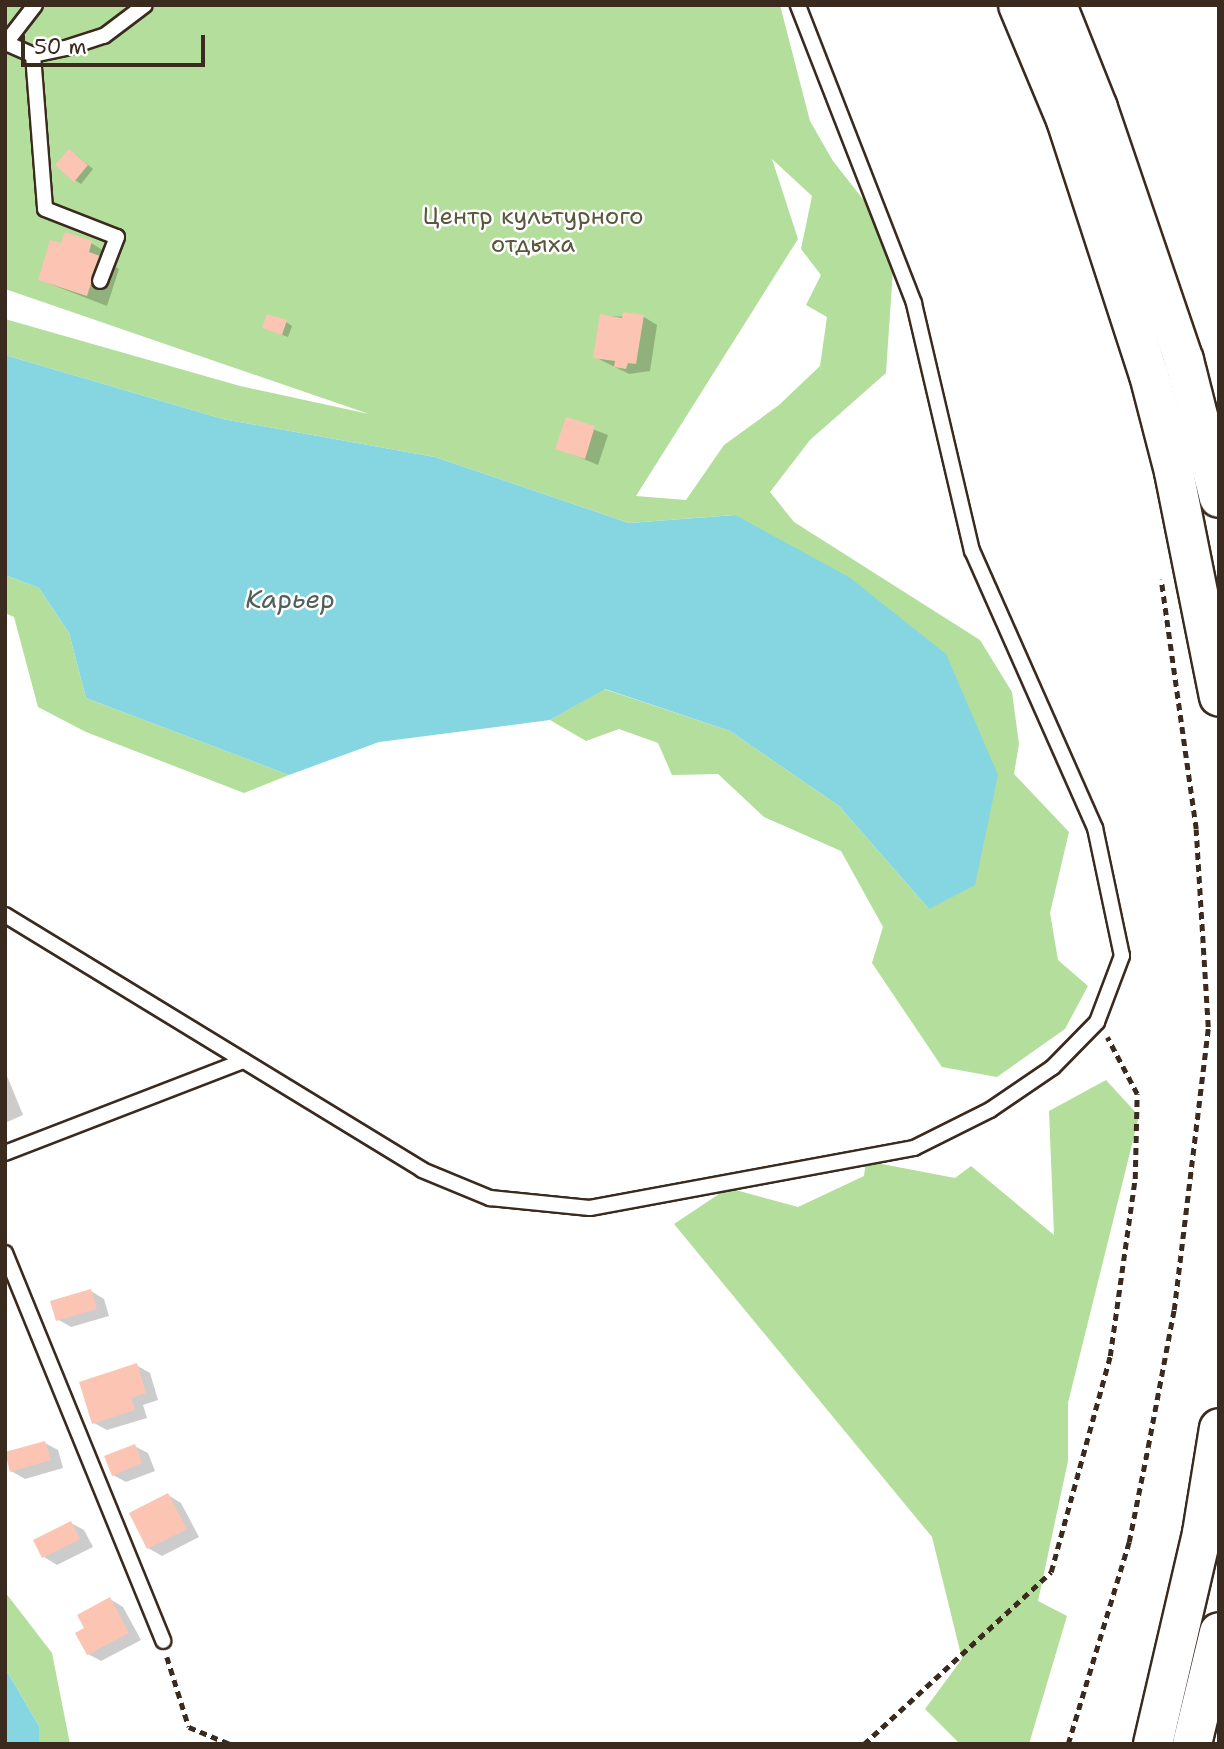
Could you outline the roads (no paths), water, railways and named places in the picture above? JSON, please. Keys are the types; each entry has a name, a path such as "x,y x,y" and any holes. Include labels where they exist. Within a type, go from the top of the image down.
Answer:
{"highway":[{"path":"1018,5 1066,120 1149,375 1174,472 1219,697"},
{"path":"1057,5 1098,108 1184,360 1219,498"},
{"path":"1153,1744 1202,1533 1219,1429"},
{"path":"1192,1744 1219,1632"}],"lane":[{"path":"35,5 6,43 33,55 104,36 145,5"},
{"path":"5,915 422,1170 490,1198 590,1208 915,1148 990,1110 1053,1067 1097,1021 1122,956 1095,828 972,551 914,303 798,5"},
{"path":"33,55 44,209 117,237 100,281"},
{"path":"5,1153 244,1061"},
{"path":"5,1253 163,1641"}],"water":[{"name":"Карьер","path":"5,355 223,419 435,457 629,523 735,515 849,577 946,654 998,775 975,885 929,909 839,806 730,731 605,689 550,720 379,742 289,775 86,698 69,633 39,588 5,575"},
{"path":"5,1668 39,1726 39,1744 5,1744"}],"park label":[{"name":"Центр культурного отдыха","path":"533,231"}]}
